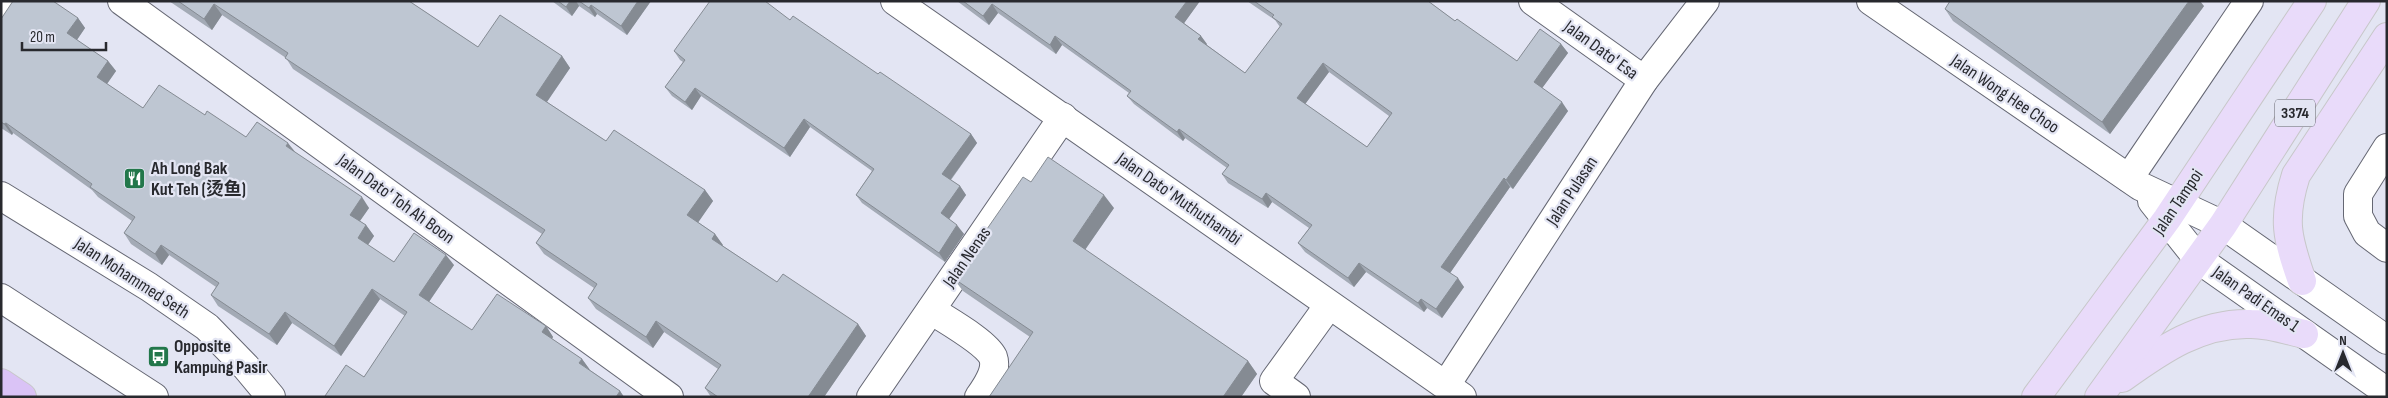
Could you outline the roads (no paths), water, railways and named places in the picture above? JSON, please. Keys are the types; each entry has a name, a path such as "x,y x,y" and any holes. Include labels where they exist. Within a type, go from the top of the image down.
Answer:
{"highway":[{"path":"1,383 22,397"}],"main road":[{"name":"Jalan Tampoi","path":"2036,397 2172,211 2312,1"},
{"name":"3374","path":"2101,394 2223,225 2366,1"},
{"path":"2302,281 2289,243 2286,220 2290,194 2296,175 2387,37"},
{"path":"2101,394 2182,338 2216,327 2252,324 2304,334"}],"street":[{"name":"Jalan Dato' Toh Ah Boon","path":"122,1 669,397"},
{"name":"Jalan Dato' Muthuthambi","path":"894,1 1454,391"},
{"name":"Jalan Dato' Esa","path":"1533,1 1644,80"},
{"name":"Jalan Pulasan","path":"1454,391 1644,80 1705,1"},
{"name":"Jalan Wong Hee Choo","path":"1871,1 2134,182 2172,211"},
{"path":"2134,182 2249,1"},
{"name":"Jalan Nenas","path":"871,397 1063,117"},
{"path":"2387,148 2358,194 2358,216 2367,233 2387,248"},
{"name":"Jalan Mohammed Seth","path":"1,196 149,287 207,327 246,367 271,397"},
{"path":"2172,211 2223,225 2387,340"},
{"name":"Jalan Padi Emas 1","path":"2172,211 2198,259 2387,392"},
{"path":"1,298 154,397"},
{"path":"1296,397 1268,389 1329,305"},
{"path":"931,310 983,346 993,358 993,373 979,397"}],"place":[{"name":"Ah Long Bak Kut Teh (烫鱼)","path":"135,178"},
{"name":"Opposite Kampung Pasir","path":"158,356"}]}
